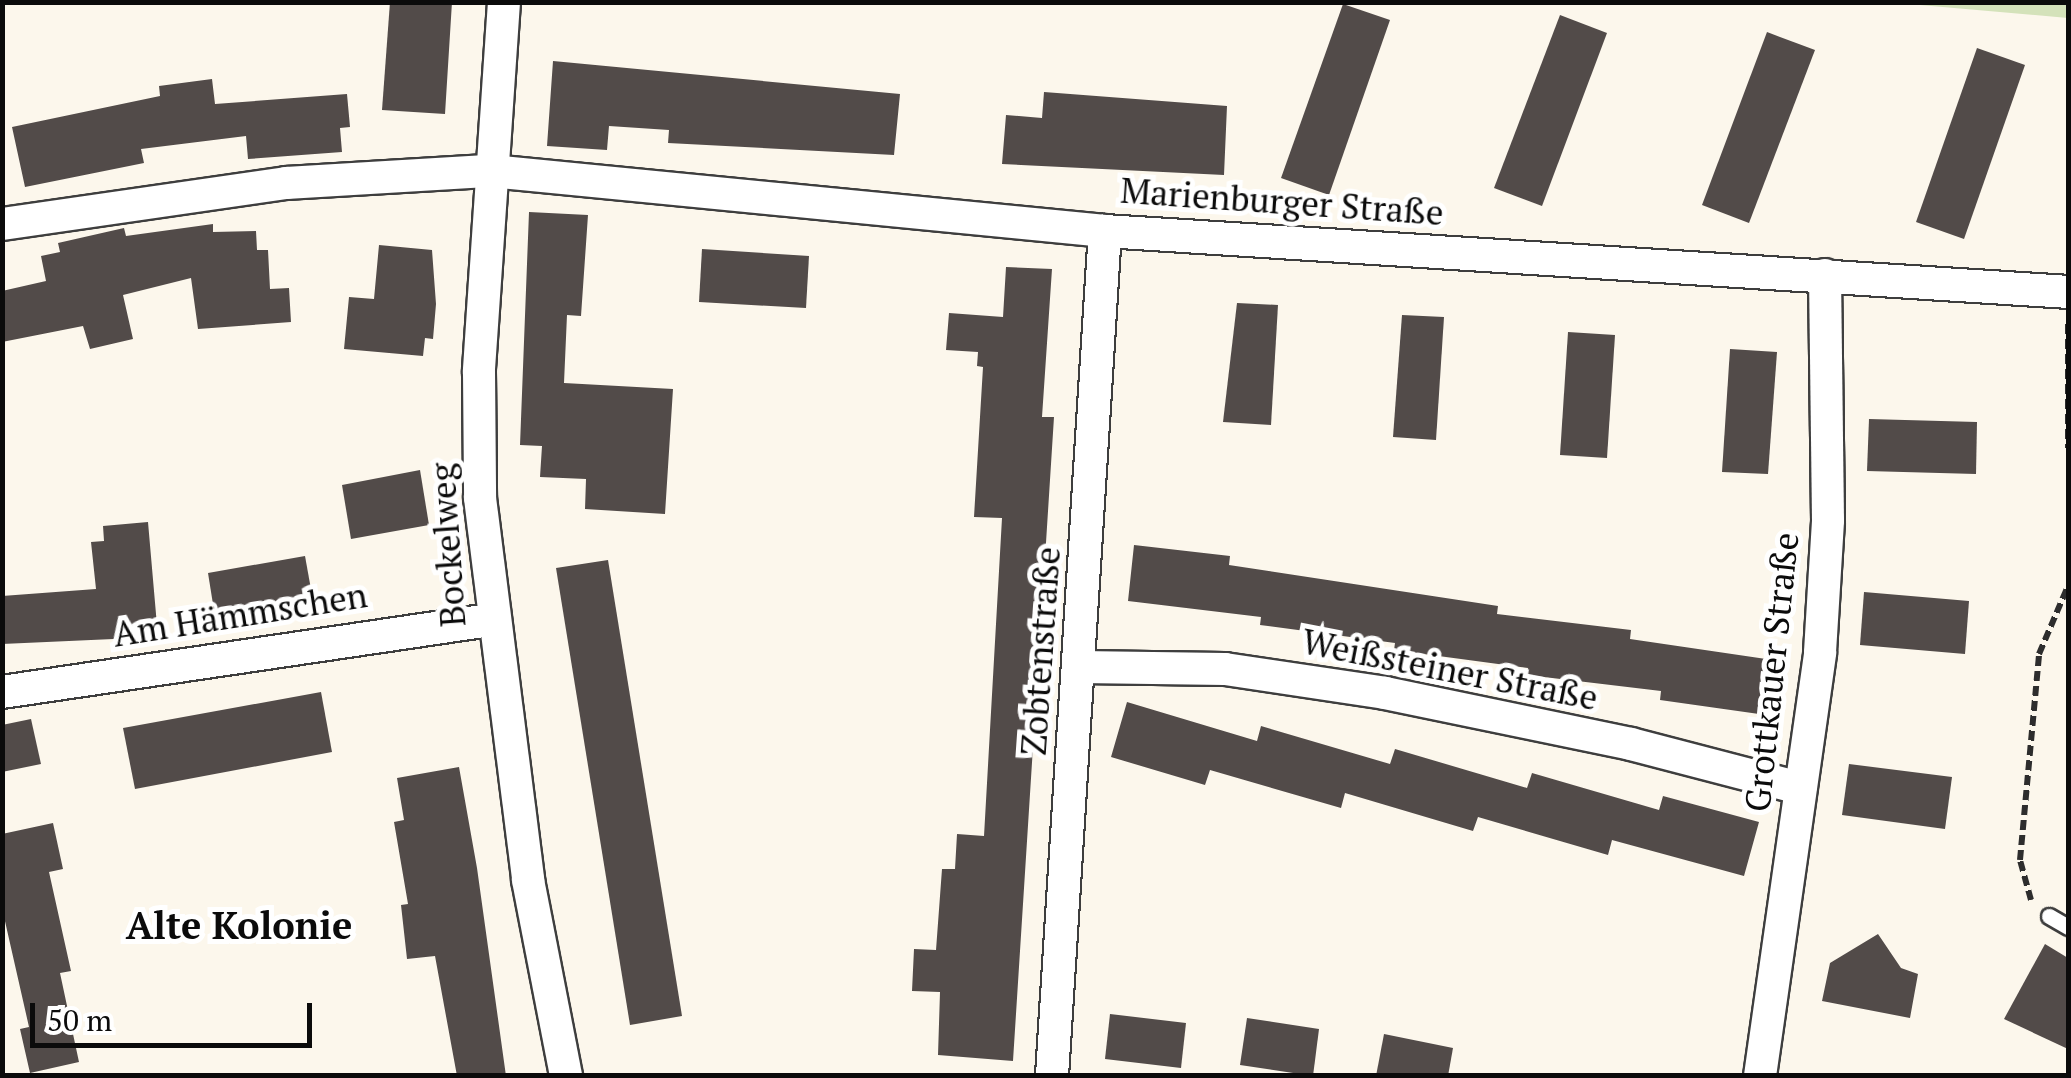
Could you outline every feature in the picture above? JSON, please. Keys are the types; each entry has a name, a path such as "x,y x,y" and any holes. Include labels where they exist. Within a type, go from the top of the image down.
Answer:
{"street":[{"name":"Bockelweg","path":"504,2 479,372 480,498 491,620 528,880 566,1076"},
{"path":"2,224 267,185 491,172"},
{"name":"Marienburger Straße","path":"491,172 1105,230 2068,292"},
{"name":"Zobtenstraße","path":"1052,1076 1105,230"},
{"name":"Grottkauer Straße","path":"1760,1076 1820,652 1828,520 1825,275"},
{"name":"Am Hämmschen","path":"2,692 491,620"},
{"name":"Weißsteiner Straße","path":"1080,667 1226,670 1385,693 1800,788"}],"lane":[{"path":"2049,916 2068,927"}],"path":[{"path":"2068,292 2068,448"},
{"path":"2049,916 2022,884 2020,860 2038,654 2068,586"}],"green space":[{"path":"1897,3 2068,3 2068,18"}],"building":[{"path":"390,2 452,2 445,114 382,110"},
{"path":"1343,4 1390,20 1329,195 1281,178"},
{"path":"1560,15 1607,33 1542,206 1494,188"},
{"path":"1767,32 1815,50 1749,223 1702,205"},
{"path":"1977,48 2025,65 1964,239 1916,222"},
{"path":"553,61 900,94 894,155 668,143 669,130 609,126 607,150 547,146"},
{"path":"212,79 215,104 347,94 350,127 340,128 342,152 248,159 246,136 141,149 144,163 25,187 12,127 160,96 159,86"},
{"path":"1044,92 1227,106 1224,175 1002,164 1006,115 1042,118"},
{"path":"529,212 588,215 581,316 567,315 564,383 673,389 665,514 585,509 586,479 540,477 542,446 520,445"},
{"path":"213,224 213,232 256,231 257,250 268,250 270,289 289,288 291,322 198,329 191,278 123,295 133,339 90,349 83,326 2,342 2,291 46,281 41,256 60,252 58,243 124,228 126,236"},
{"path":"379,245 432,250 436,304 433,339 425,338 423,356 344,349 349,297 374,299"},
{"path":"702,249 809,256 806,308 699,302"},
{"path":"1006,267 1052,269 1042,417 1054,417 1013,1061 938,1055 940,992 912,991 914,949 936,950 942,869 955,869 957,834 984,836 1002,518 974,517 983,367 977,366 978,352 946,350 949,313 1003,317"},
{"path":"1237,303 1278,305 1271,425 1223,422"},
{"path":"1402,315 1444,317 1436,440 1393,437"},
{"path":"1568,332 1615,335 1607,458 1560,455"},
{"path":"1730,349 1777,352 1768,474 1722,472"},
{"path":"1869,419 1977,422 1976,474 1867,471"},
{"path":"420,470 429,525 351,539 342,485"},
{"path":"148,522 158,637 2,644 2,596 96,589 91,542 104,541 103,526"},
{"path":"1134,545 1230,556 1229,565 1498,606 1497,614 1631,630 1630,639 1766,659 1759,714 1660,700 1661,691 1527,675 1528,668 1394,650 1395,643 1260,625 1261,617 1128,601"},
{"path":"305,556 314,606 216,623 208,573"},
{"path":"608,560 682,1016 630,1025 556,568"},
{"path":"1864,592 1969,601 1965,654 1860,645"},
{"path":"321,692 332,752 135,789 123,728"},
{"path":"1127,702 1257,741 1261,726 1390,764 1395,749 1527,788 1532,773 1659,810 1663,796 1759,822 1744,876 1612,840 1608,855 1478,817 1473,831 1345,793 1341,808 1210,770 1205,785 1111,757"},
{"path":"31,719 41,764 2,772 2,725"},
{"path":"1849,764 1952,777 1945,829 1842,815"},
{"path":"459,767 506,1076 457,1076 435,956 407,959 401,905 408,904 394,822 404,820 397,778"},
{"path":"53,823 63,869 49,872 71,971 60,973 79,1062 30,1073 20,1029 29,1027 2,908 2,834"},
{"path":"1878,934 1901,968 1918,974 1910,1018 1822,1001 1830,963"},
{"path":"2045,944 2068,958 2068,1049 2004,1019"},
{"path":"1110,1014 1186,1023 1181,1068 1105,1059"},
{"path":"1247,1018 1319,1029 1313,1076 1240,1065"},
{"path":"1384,1034 1453,1048 1448,1076 1376,1076"}],"district":[{"name":"Alte Kolonie","path":"239,926"}]}
